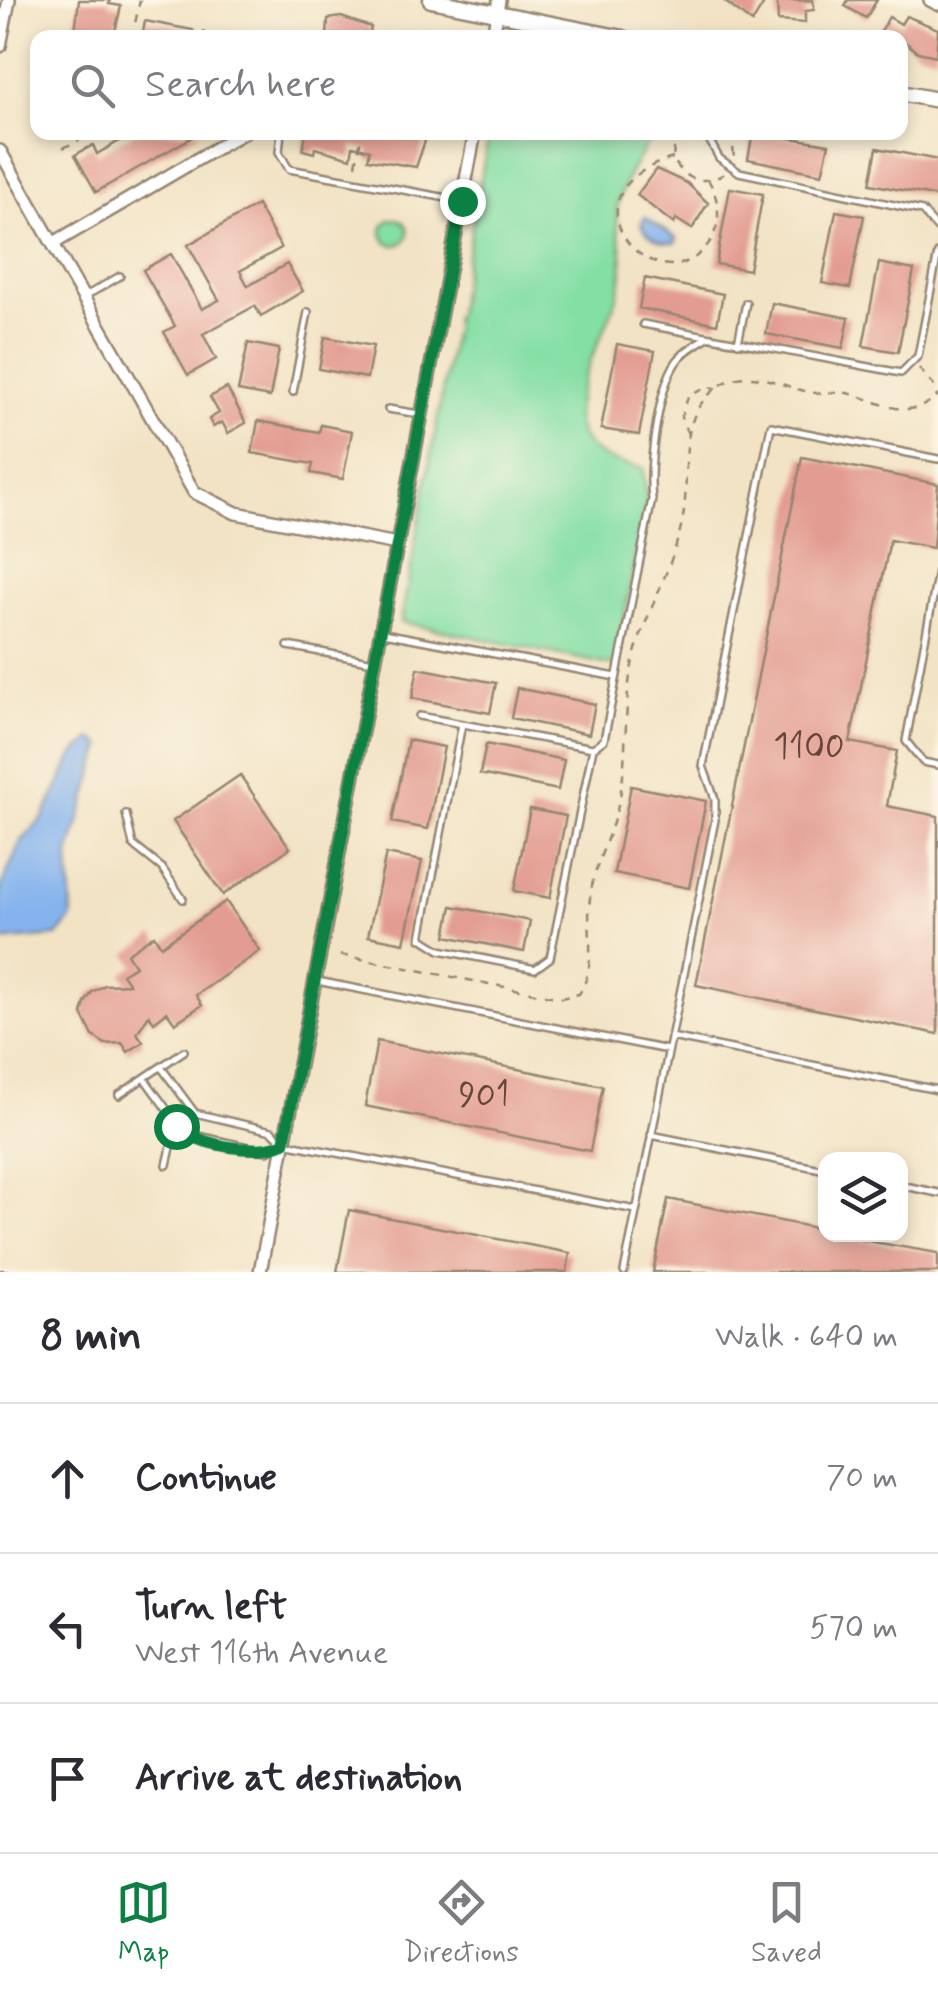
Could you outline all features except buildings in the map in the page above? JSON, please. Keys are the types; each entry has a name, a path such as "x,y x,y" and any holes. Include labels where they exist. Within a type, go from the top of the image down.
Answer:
{"street":[{"path":"0,46 10,0"},
{"path":"431,0 498,6 592,30"},
{"path":"930,0 938,4"},
{"path":"908,94 938,100"},
{"path":"54,243 230,140"},
{"path":"260,1272 473,140"},
{"path":"0,150 173,458 204,500 236,513 397,544"}],"lane":[{"path":"280,140 279,152 289,169 462,201"},
{"path":"711,140 730,168 922,212 938,229"},
{"path":"643,324 891,374 913,366 938,253"},
{"path":"84,297 120,276"},
{"path":"738,344 746,304"},
{"path":"293,392 308,312"},
{"path":"462,724 422,938 440,950 534,969 550,958 593,748 604,740 652,499 648,470 671,371 687,350 708,337"},
{"path":"388,409 422,414"},
{"path":"624,1272 715,820 715,799 703,766 771,426 938,459"},
{"path":"938,572 906,741 923,762 938,765"},
{"path":"380,632 616,678"},
{"path":"288,646 374,662"},
{"path":"420,716 593,748"},
{"path":"126,814 133,845 162,868 183,900"},
{"path":"315,980 668,1050"},
{"path":"670,1037 938,1090"},
{"path":"119,1095 184,1052"},
{"path":"161,1066 192,1110 212,1120 272,1131 284,1143 636,1210"},
{"path":"144,1078 176,1126 204,1139 268,1151 284,1143"},
{"path":"167,1166 176,1126 192,1110"},
{"path":"651,1135 818,1168"},
{"path":"908,1187 938,1193"}],"path":[{"path":"134,30 140,0"},
{"path":"204,30 205,23"},
{"path":"63,148 80,140"},
{"path":"356,164 360,140"},
{"path":"675,140 673,158 683,174 709,181 730,168 736,148 734,140"},
{"path":"673,158 638,171 618,200 621,235 644,259 675,264 703,250 718,222 718,206 709,181"},
{"path":"689,435 681,418 683,404 696,390 755,376 816,393 844,392 899,411 922,406 938,393 926,372 913,366"},
{"path":"340,955 561,998 579,994 591,963 589,910 594,877 623,781 632,664 679,540 688,486 689,435 702,401 717,388"},
{"path":"0,1270 30,1272"}],"green space":[{"path":"488,140 649,140 619,200 617,220 623,263 620,286 587,368 577,420 584,441 605,458 643,468 647,500 615,666 401,622"},
{"path":"395,219 404,223 408,232 404,241 395,245 386,241 382,232 386,223"}],"water":[{"path":"645,217 677,239 675,243 651,236 641,224"},
{"path":"92,739 102,746 69,855 72,918 57,936 0,941 0,890 20,843 43,818 74,754"}],"route":[{"path":"176,1126 204,1139 268,1151 284,1143 462,201"}]}
